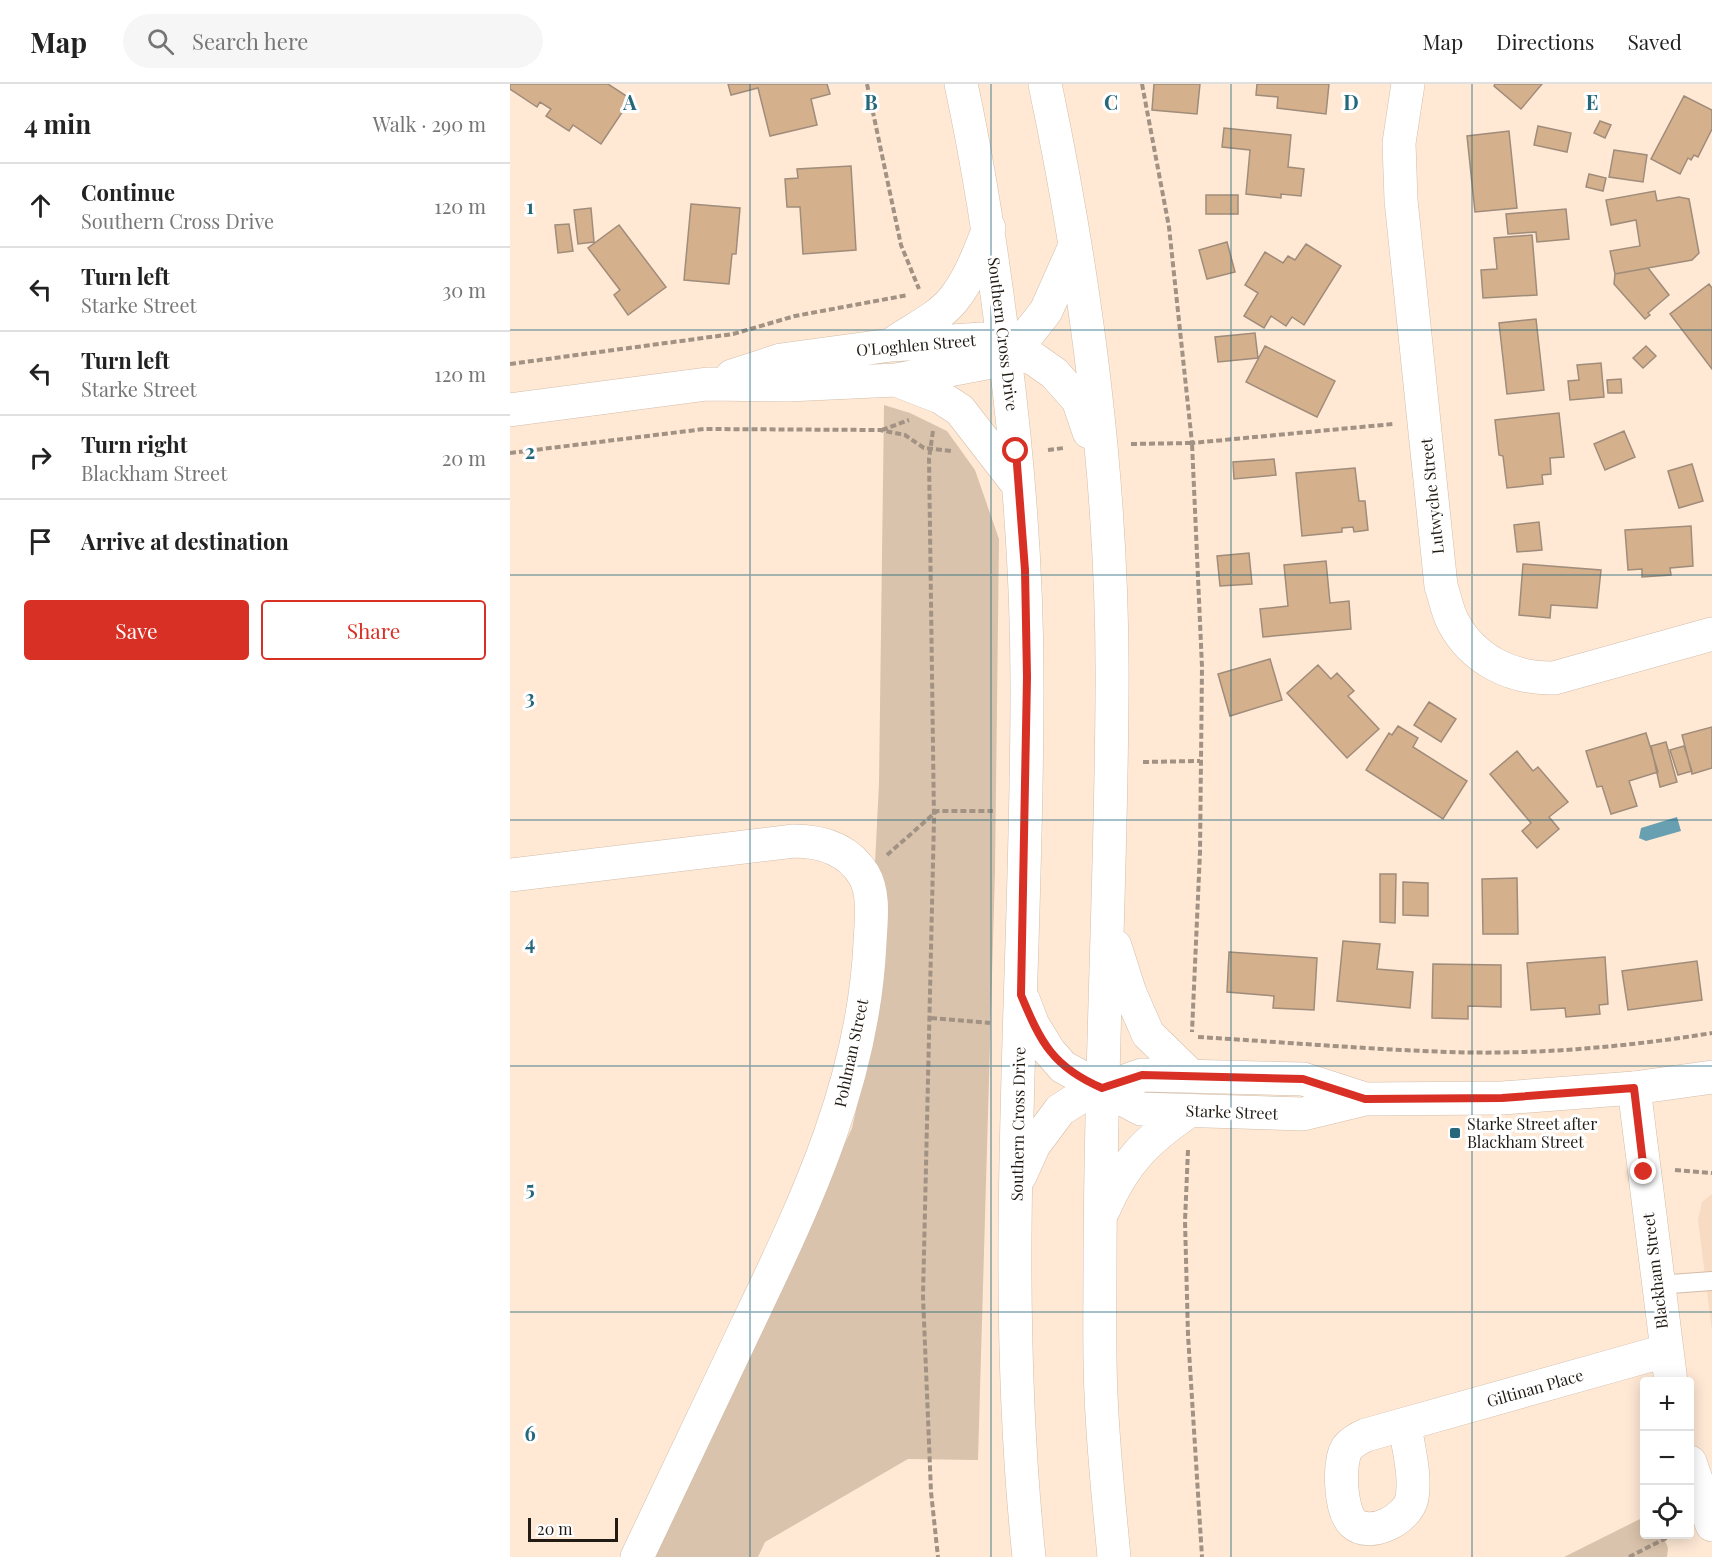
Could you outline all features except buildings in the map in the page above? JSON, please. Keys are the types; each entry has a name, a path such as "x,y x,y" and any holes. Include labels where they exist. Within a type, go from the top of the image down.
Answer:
{"street":[{"name":"Southern Cross Drive","path":"962,84 989,226 1012,409 1025,570 1027,677 1016,1185 1018,1425 1029,1557"},
{"path":"1046,84 1075,246 1088,335 1109,579 1112,693 1100,1218 1101,1395 1114,1557"},
{"name":"Lutwyche Street","path":"1408,84 1399,143 1401,200 1441,586 1453,622 1474,651 1503,670 1536,678 1554,678 1712,634"},
{"path":"891,345 941,311 960,288 975,265 989,226"},
{"path":"1004,348 1028,334 1047,311 1075,246"},
{"name":"O'Loghlen Street","path":"510,410 707,384 788,385 896,380 986,363 1004,348 982,339 891,345 781,360 707,384"},
{"path":"1004,348 1034,359 1067,385 1078,400 1100,455"},
{"path":"896,380 940,397 960,410 1018,485"},
{"name":"Pohlman Street","path":"510,875 794,841 820,841 843,854 864,875 872,904 870,956 851,1066 830,1142 798,1218 637,1557"},
{"path":"1107,922 1130,993 1148,1034 1191,1076"},
{"name":"Starke Street","path":"1020,1010 1056,1059 1071,1072 1141,1109 1303,1114 1365,1099 1502,1098 1634,1088 1712,1077"},
{"name":"Starke Street","path":"1016,1185 1034,1144 1060,1110 1102,1088 1142,1075 1303,1079 1365,1099"},
{"name":"Blackham Street","path":"1634,1088 1668,1366"},
{"path":"1100,1218 1115,1184 1136,1153 1190,1110"},
{"name":"Giltinan Place","path":"1405,1425 1668,1366"},
{"path":"1694,1476 1712,1525"}],"lane":[{"path":"1657,1286 1712,1281"}],"path":[{"path":"867,84 901,245 909,268"},
{"path":"1142,84 1169,226 1192,443 1202,667 1200,852 1192,1037 1450,1052 1552,1050 1666,1040 1712,1033"},
{"path":"510,364 733,334 795,315 960,288"},
{"path":"1100,455 1192,443 1424,421"},
{"path":"510,453 704,429 880,430 905,435 930,449 933,815 931,1018 923,1296 931,1492 938,1557"},
{"path":"1132,762 1200,761"},
{"path":"864,875 937,811 993,811"},
{"path":"931,1018 1020,1010"},
{"path":"1188,1145 1185,1221 1188,1335 1202,1557"},
{"path":"1629,1557 1664,1539"}],"shaded area":[{"path":"884,405 910,413 947,431 975,470 999,539 995,872 978,1460 908,1459 765,1542 758,1557 652,1557 852,1128 871,1044 887,935 875,864 879,783"},
{"path":"1712,1194 1712,1331 1698,1220 1702,1202"},
{"path":"1640,1519 1640,1539 1665,1539 1668,1548 1667,1557 1564,1557"}],"water":[{"path":"1677,817 1681,831 1646,841 1639,838 1641,828"}],"place":[{"name":"Starke Street after Blackham Street","path":"1455,1133"}],"route":[{"path":"1016,451 1025,570 1027,677 1027,783 1021,995 1033,1025 1049,1051 1063,1067 1102,1088 1142,1075 1303,1079 1365,1099 1502,1098 1634,1088 1644,1172"}]}
